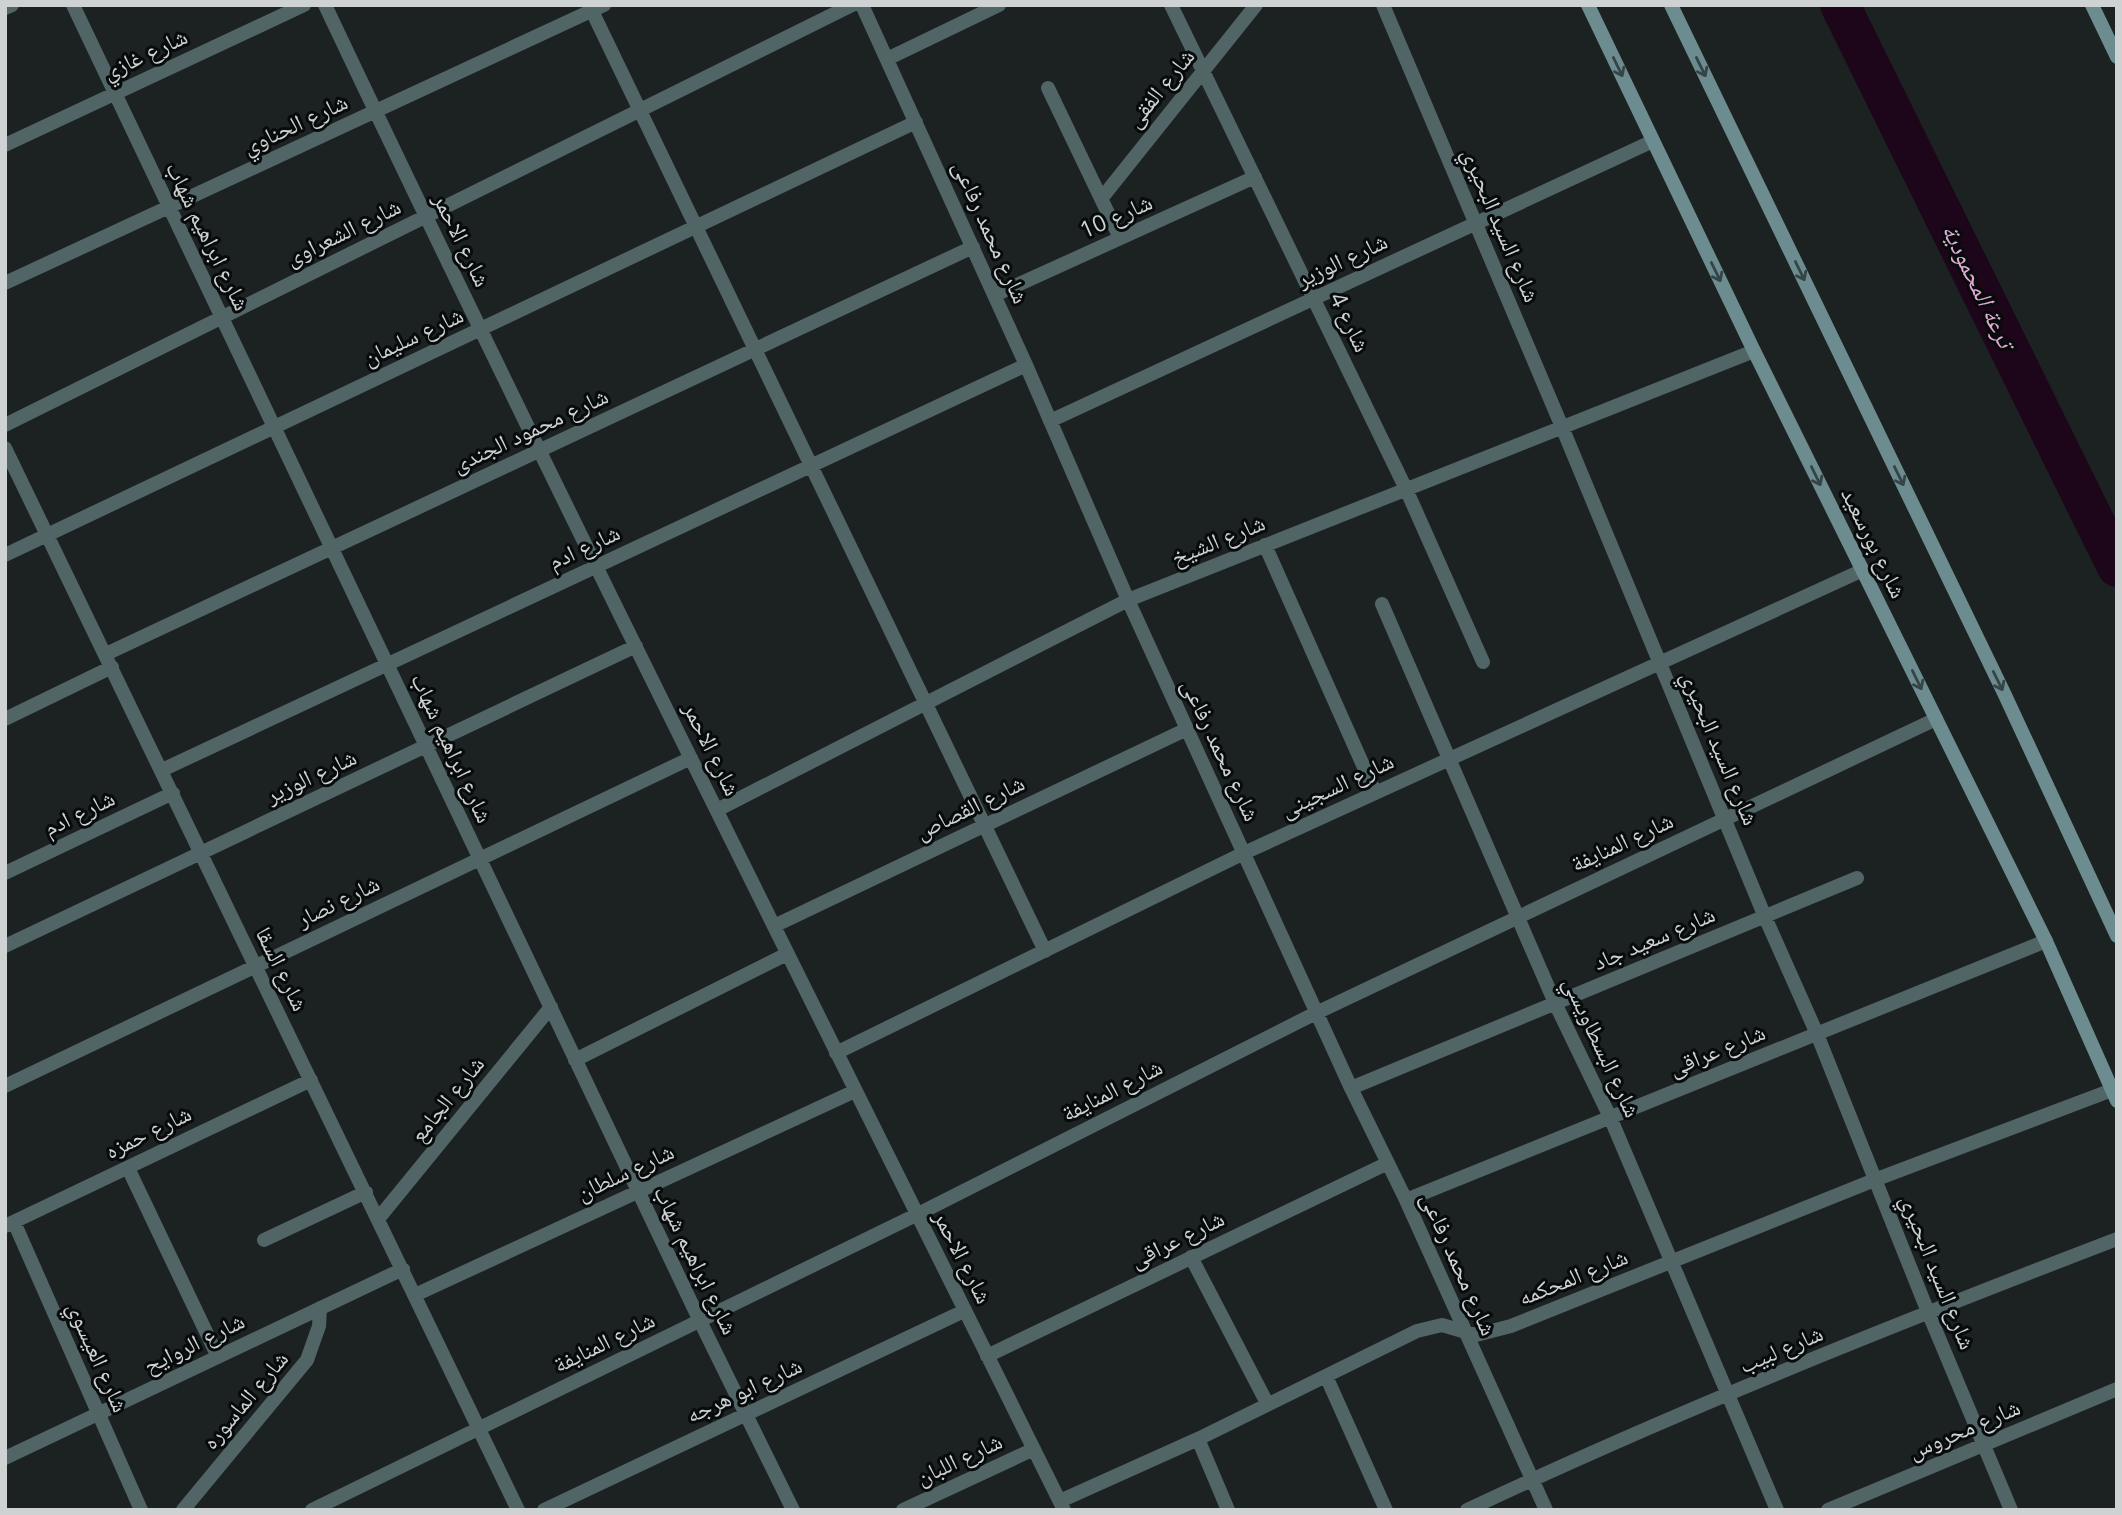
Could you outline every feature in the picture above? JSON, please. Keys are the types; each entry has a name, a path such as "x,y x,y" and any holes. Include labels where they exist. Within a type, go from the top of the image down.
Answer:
{"street":[{"path":"5,8 12,5"},
{"name":"شارع ابراهيم شهاب","path":"73,5 575,1060 793,1510"},
{"name":"شارع غازي","path":"5,145 304,5"},
{"name":"شارع الاحمر","path":"326,5 596,566 1062,1506"},
{"name":"شارع الشعراوى","path":"5,425 852,5"},
{"name":"شارع محمد رفاعى","path":"862,5 995,295 1128,600 1546,1510"},
{"path":"887,59 999,5"},
{"name":"شارع 4","path":"1171,5 1406,489 1483,662"},
{"name":"شارع الفقى","path":"1101,199 1255,5"},
{"name":"شارع السيد البحيري","path":"1382,5 1562,427 1765,917 1817,1034 1928,1312 2011,1510"},
{"name":"شارع بورسعيد","path":"1588,5 1754,351 2046,941 2114,1096"},
{"path":"1671,5 2004,693 2117,936"},
{"path":"2092,5 2117,57"},
{"path":"598,8 640,110 1045,951"},
{"name":"شارع الحناوي","path":"5,284 598,8"},
{"path":"1048,88 1120,239"},
{"name":"شارع سليمان","path":"5,555 916,122"},
{"name":"شارع الوزير","path":"1050,421 1653,141"},
{"name":"شارع 10","path":"995,295 1255,177"},
{"name":"شارع محمود الجندى","path":"5,719 109,661 332,548 973,247"},
{"name":"شارع الشيخ","path":"717,810 1128,600 1754,351"},
{"name":"شارع ادم","path":"162,770 1026,365"},
{"name":"شارع السقا","path":"5,447 366,1192 516,1509"},
{"path":"1265,545 1375,792"},
{"name":"شارع السجينى","path":"836,1053 1244,853 1863,570"},
{"name":"شارع البسطاويسي","path":"1382,604 1555,1003 1610,1117 1777,1510"},
{"name":"شارع الوزير","path":"5,946 636,646"},
{"name":"شارع المنايفة","path":"312,1510 916,1215 1316,1013 1936,719"},
{"name":"شارع القصاص","path":"774,926 1187,729"},
{"name":"شارع نصار","path":"5,1086 691,758"},
{"name":"شارع ادم","path":"5,873 173,793"},
{"name":"شارع سعيد جاد","path":"1351,1088 1857,878"},
{"name":"شارع عراقى","path":"1405,1200 2046,941"},
{"path":"575,1060 788,954"},
{"name":"شارع الجامع","path":"378,1219 551,1007"},
{"name":"شارع حمزه","path":"10,1224 311,1080"},
{"name":"شارع سلطان","path":"415,1295 855,1091"},
{"name":"شارع المحكمه","path":"1062,1506 1417,1331 1442,1325 1476,1335 1511,1326 1877,1180 2114,1096"},
{"name":"شارع عراقى","path":"987,1356 1388,1163"},
{"path":"128,1168 218,1357"},
{"path":"264,1240 366,1192"},
{"name":"شارع العيسوي","path":"10,1224 141,1510"},
{"name":"شارع لبيب","path":"1467,1510 1532,1479 1928,1312 2117,1239"},
{"path":"1191,1257 1267,1404"},
{"name":"شارع الروايح","path":"5,1458 403,1269"},
{"name":"شارع الماسوره","path":"183,1510 307,1360 315,1344 320,1308"},
{"name":"شارع ابو هرجه","path":"544,1510 964,1311"},
{"path":"1326,1376 1386,1510"},
{"name":"شارع محروس","path":"1828,1510 2117,1389"},
{"path":"1198,1439 1228,1510"},
{"name":"شارع اللبان","path":"903,1510 1034,1448"}],"waterway":[{"name":"ترعة المحمودية","path":"1840,5 2117,567"}]}
